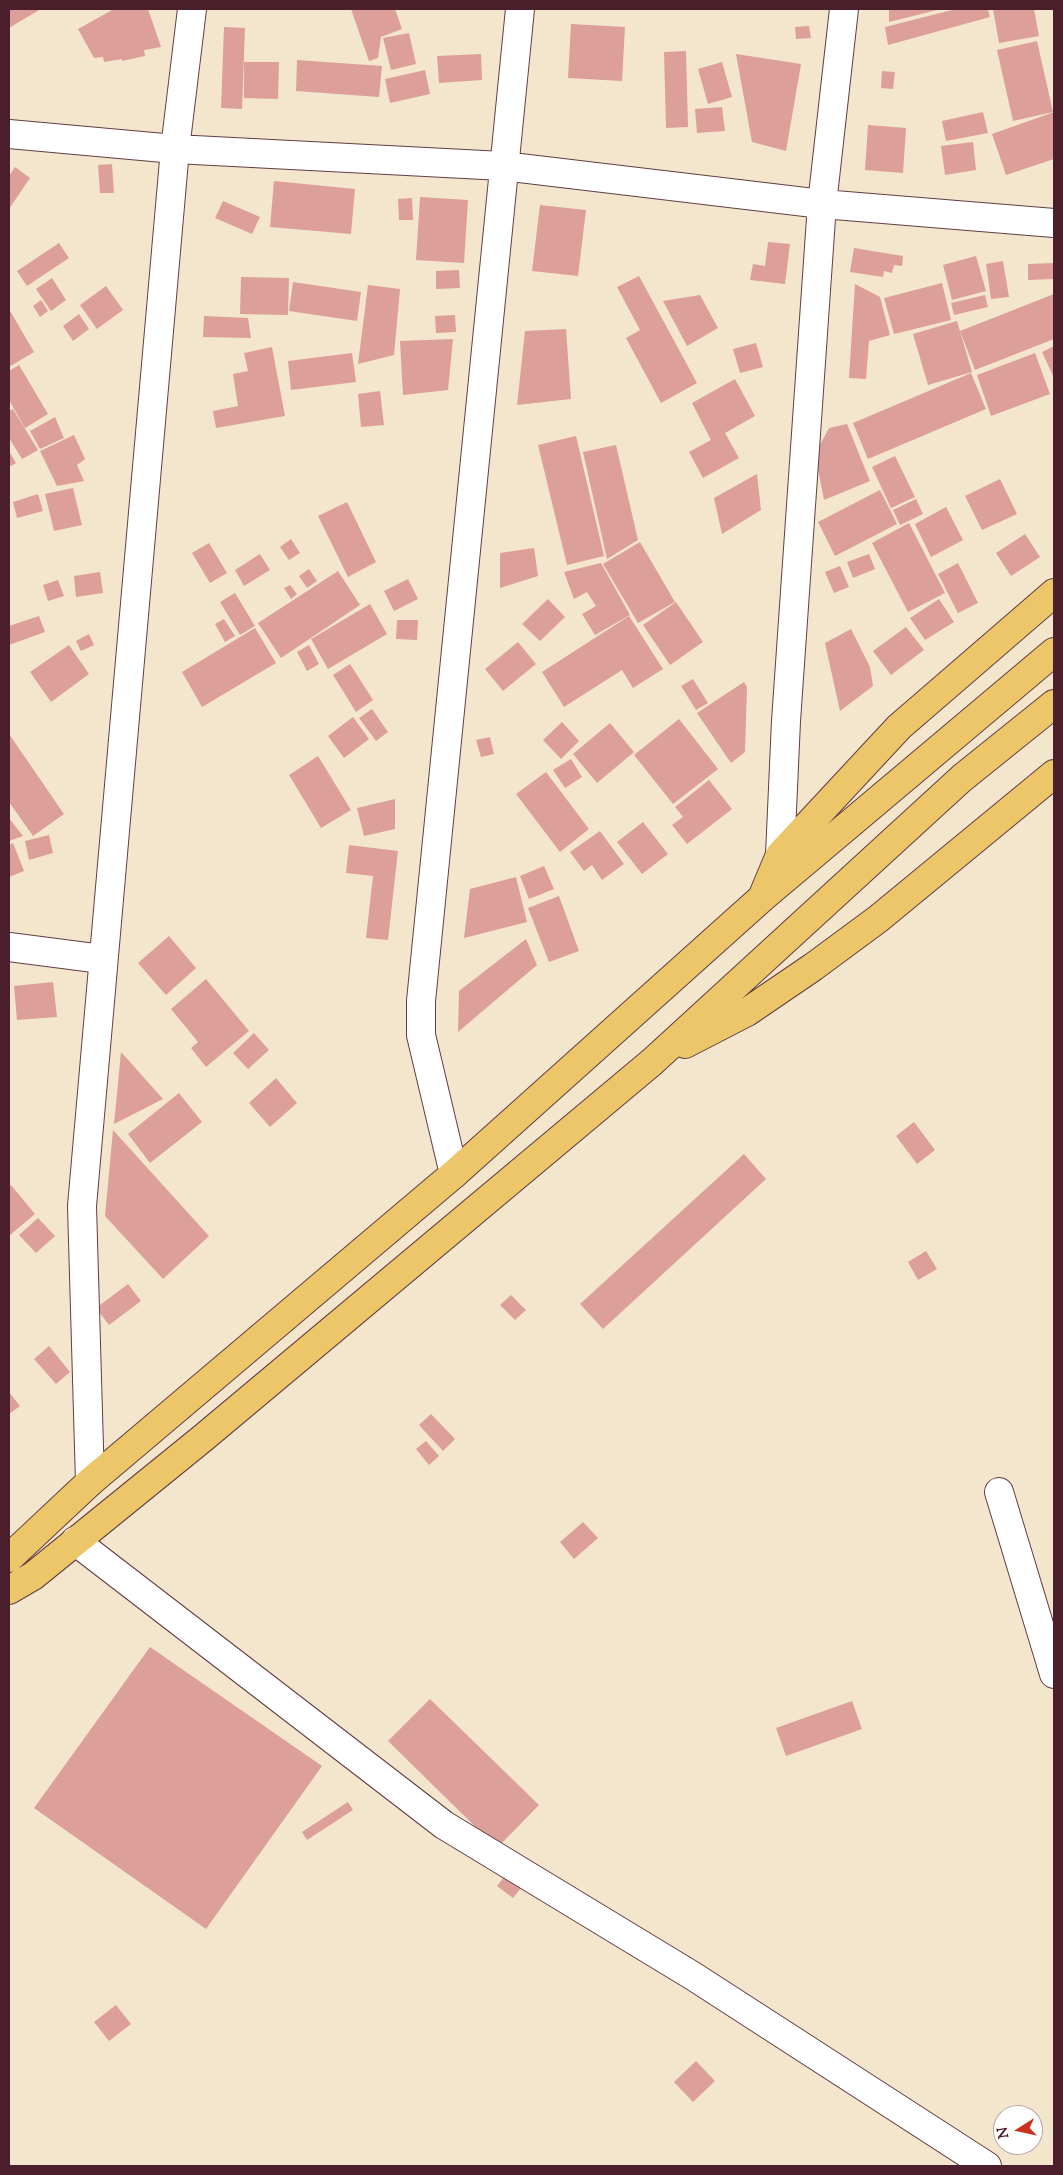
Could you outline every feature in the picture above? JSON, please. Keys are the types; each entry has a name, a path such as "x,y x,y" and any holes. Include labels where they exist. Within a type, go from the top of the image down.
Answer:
{"highway":[{"path":"763,897 780,855 899,727 1054,593"},
{"path":"9,1558 90,1482 454,1174 763,897 1054,652"},
{"path":"9,1590 33,1576 203,1438 652,1062 962,778 1054,704"},
{"path":"652,1062 747,1012 813,967 878,918 1054,774"}],"street":[{"path":"90,1482 82,1206 102,959 174,150 192,9"},
{"path":"454,1174 421,1035 421,1001 520,9"},
{"path":"780,855 786,722 822,204 844,9"},
{"path":"9,134 174,150 503,166 822,204 1054,223"},
{"path":"9,947 102,959"},
{"path":"999,1492 1054,1674"},
{"path":"75,1541 444,1825 693,1976 987,2166"}],"building":[{"path":"9,9 39,9 39,10 9,28"},
{"path":"114,9 148,9 161,47 144,50 145,56 122,61 122,59 104,62 103,57 94,58 78,29"},
{"path":"351,9 395,9 402,29 381,37 378,58 369,61"},
{"path":"889,9 941,9 889,22"},
{"path":"956,9 988,9 990,17 888,45 885,27"},
{"path":"993,9 1034,9 1039,36 999,43"},
{"path":"571,24 625,27 622,81 568,78"},
{"path":"809,26 811,38 796,39 795,27"},
{"path":"224,27 245,28 242,109 221,108"},
{"path":"409,33 416,64 391,70 383,38"},
{"path":"1037,41 1053,112 1013,121 997,50"},
{"path":"686,51 688,127 666,128 664,52"},
{"path":"481,54 482,80 439,83 437,56"},
{"path":"736,54 801,64 786,151 752,142"},
{"path":"297,60 382,66 379,97 296,91"},
{"path":"244,62 279,62 278,99 244,98"},
{"path":"722,62 732,97 708,104 698,69"},
{"path":"425,70 430,94 390,103 385,79"},
{"path":"882,71 895,72 893,89 881,88"},
{"path":"722,107 725,131 697,133 695,109"},
{"path":"983,112 988,133 946,141 942,121"},
{"path":"1054,112 1054,159 1006,175 992,134"},
{"path":"868,125 906,128 903,173 865,170"},
{"path":"973,142 976,170 945,175 941,146"},
{"path":"112,164 114,193 100,193 98,165"},
{"path":"15,167 30,178 9,209 9,176"},
{"path":"274,181 355,189 351,234 270,227"},
{"path":"420,197 468,200 464,263 416,260"},
{"path":"412,198 413,220 399,220 398,199"},
{"path":"223,201 260,217 252,234 215,218"},
{"path":"540,205 586,210 578,276 532,271"},
{"path":"768,242 790,244 785,284 750,280 753,264 765,266"},
{"path":"59,243 69,258 27,286 17,271"},
{"path":"854,248 903,256 902,266 894,265 892,273 884,271 883,277 850,272"},
{"path":"976,256 986,291 952,300 943,265"},
{"path":"1003,261 1009,297 991,299 986,264"},
{"path":"1054,263 1054,279 1028,280 1028,264"},
{"path":"459,270 460,288 436,289 436,271"},
{"path":"639,276 697,383 661,403 626,338 640,330 617,287"},
{"path":"241,277 289,278 288,315 240,314"},
{"path":"52,278 66,300 51,311 36,289"},
{"path":"293,282 361,292 357,321 289,311"},
{"path":"942,283 951,320 894,334 884,298"},
{"path":"855,284 880,297 890,335 869,341 866,379 849,378"},
{"path":"368,285 400,289 394,355 358,364"},
{"path":"106,286 123,310 97,329 80,305"},
{"path":"1054,294 1054,339 975,370 960,331"},
{"path":"700,295 718,328 687,346 663,301"},
{"path":"985,295 988,307 954,315 951,303"},
{"path":"41,300 48,311 40,317 33,306"},
{"path":"9,309 34,352 9,367"},
{"path":"79,314 89,329 73,341 63,326"},
{"path":"455,315 456,332 436,333 435,316"},
{"path":"204,316 248,318 251,338 203,337"},
{"path":"957,321 972,372 928,385 913,334"},
{"path":"566,329 571,399 517,405 525,331"},
{"path":"453,339 448,390 403,395 400,341"},
{"path":"756,343 763,367 740,373 733,349"},
{"path":"1054,346 1054,378 1042,352"},
{"path":"272,347 285,416 216,428 213,411 238,406 233,374 248,371 244,353"},
{"path":"352,353 356,382 291,390 288,361"},
{"path":"1035,353 1050,394 991,416 977,375"},
{"path":"19,365 48,414 25,428 9,400 9,371"},
{"path":"971,373 986,409 868,459 853,423"},
{"path":"735,379 755,416 725,433 739,458 703,478 689,452 711,440 692,403"},
{"path":"380,391 384,425 361,427 358,394"},
{"path":"13,409 38,450 22,459 9,438 9,411"},
{"path":"55,417 64,438 40,449 30,431"},
{"path":"847,424 870,481 824,500 815,454 829,428"},
{"path":"74,435 85,459 77,465 84,481 57,486 40,451"},
{"path":"576,436 604,556 567,565 538,445"},
{"path":"616,445 638,540 607,559 583,452"},
{"path":"9,451 16,463 9,467"},
{"path":"895,456 915,497 891,508 872,467"},
{"path":"757,474 761,510 722,534 714,498"},
{"path":"1000,479 1017,514 982,530 965,496"},
{"path":"73,488 82,525 54,531 45,494"},
{"path":"880,490 897,524 835,556 818,522"},
{"path":"38,494 43,511 17,518 13,502"},
{"path":"916,499 923,514 900,525 893,510"},
{"path":"347,502 376,562 348,577 318,516"},
{"path":"946,507 963,540 931,557 915,524"},
{"path":"909,523 945,593 908,612 872,543"},
{"path":"1025,534 1040,557 1011,576 996,553"},
{"path":"291,539 300,553 289,560 280,547"},
{"path":"640,542 675,602 638,623 603,564"},
{"path":"209,543 227,573 210,583 192,553"},
{"path":"534,548 538,576 500,588 500,553"},
{"path":"260,554 270,570 244,586 235,570"},
{"path":"869,554 875,569 853,578 847,562"},
{"path":"601,563 630,615 595,635 582,614 596,606 587,592 574,599 564,572"},
{"path":"958,563 978,603 958,613 938,574"},
{"path":"840,566 849,587 834,593 825,572"},
{"path":"309,569 317,581 307,588 299,576"},
{"path":"338,571 360,605 281,658 258,623"},
{"path":"100,572 103,593 76,597 74,576"},
{"path":"408,579 418,599 394,611 384,591"},
{"path":"58,580 64,596 48,601 43,585"},
{"path":"290,585 297,594 291,599 284,588"},
{"path":"235,593 255,626 240,635 220,602"},
{"path":"548,599 565,617 540,641 522,624"},
{"path":"939,599 954,622 925,640 910,618"},
{"path":"676,602 703,642 670,665 643,625"},
{"path":"370,604 387,634 328,669 311,639"},
{"path":"39,616 45,632 9,645 9,626"},
{"path":"629,616 663,669 633,688 622,670 564,707 542,672"},
{"path":"224,619 235,636 225,642 215,624"},
{"path":"397,620 418,620 417,640 396,639"},
{"path":"906,627 924,650 891,675 873,651"},
{"path":"255,628 276,663 202,707 182,672"},
{"path":"851,629 870,667 873,686 840,711 825,643"},
{"path":"89,634 94,645 81,651 76,641"},
{"path":"518,642 536,664 503,691 485,669"},
{"path":"69,645 89,674 51,702 30,672"},
{"path":"309,645 319,664 307,671 297,652"},
{"path":"350,664 373,700 356,712 333,675"},
{"path":"693,679 708,703 696,710 681,686"},
{"path":"744,682 747,687 745,752 731,763 697,713"},
{"path":"372,709 388,732 376,741 359,718"},
{"path":"353,717 369,739 344,758 328,736"},
{"path":"679,719 718,769 673,804 634,755"},
{"path":"562,722 579,741 561,759 543,740"},
{"path":"610,723 634,752 597,783 573,754"},
{"path":"9,734 64,814 33,836 9,802"},
{"path":"490,737 494,754 481,757 476,740"},
{"path":"318,756 351,810 321,828 289,775"},
{"path":"571,759 582,777 565,788 553,770"},
{"path":"546,772 589,829 560,852 516,794"},
{"path":"709,780 732,809 687,844 672,825 683,817 675,807"},
{"path":"395,799 395,829 364,836 357,808"},
{"path":"9,818 23,836 9,841"},
{"path":"643,822 668,854 642,874 617,842"},
{"path":"600,831 624,864 602,880 592,865 584,871 570,852"},
{"path":"49,835 53,853 29,860 25,841"},
{"path":"13,843 24,871 9,877 9,845"},
{"path":"349,845 398,851 388,940 366,938 373,876 346,873"},
{"path":"544,866 554,889 529,899 520,876"},
{"path":"516,877 527,922 464,938 470,889"},
{"path":"559,896 579,951 549,962 528,908"},
{"path":"169,936 196,968 166,995 138,963"},
{"path":"526,939 537,965 458,1032 459,991"},
{"path":"206,979 249,1031 206,1067 191,1048 198,1042 171,1009"},
{"path":"53,982 57,1017 17,1020 14,986"},
{"path":"254,1033 269,1050 248,1069 233,1053"},
{"path":"121,1052 163,1099 114,1124"},
{"path":"276,1078 297,1103 270,1127 249,1103"},
{"path":"179,1093 202,1122 150,1163 128,1134"},
{"path":"914,1122 935,1150 917,1164 896,1136"},
{"path":"113,1130 209,1236 163,1279 105,1216"},
{"path":"744,1154 766,1179 603,1329 580,1304"},
{"path":"11,1185 35,1214 10,1235 9,1187"},
{"path":"38,1218 55,1236 36,1253 19,1235"},
{"path":"926,1251 937,1269 918,1280 908,1262"},
{"path":"128,1284 141,1301 109,1325 96,1308"},
{"path":"511,1295 526,1310 515,1320 500,1305"},
{"path":"49,1346 70,1372 56,1384 34,1359"},
{"path":"9,1392 20,1406 9,1414"},
{"path":"431,1414 455,1439 443,1451 419,1425"},
{"path":"426,1441 439,1456 429,1465 416,1449"},
{"path":"583,1522 598,1538 574,1559 560,1542"},
{"path":"150,1647 322,1766 206,1929 34,1808"},
{"path":"430,1699 539,1805 497,1848 388,1741"},
{"path":"852,1701 862,1729 786,1756 776,1728"},
{"path":"348,1802 353,1810 307,1840 302,1832"},
{"path":"508,1872 524,1884 513,1898 497,1886"},
{"path":"116,2005 131,2024 109,2041 94,2022"},
{"path":"696,2061 715,2081 693,2102 674,2082"}]}
